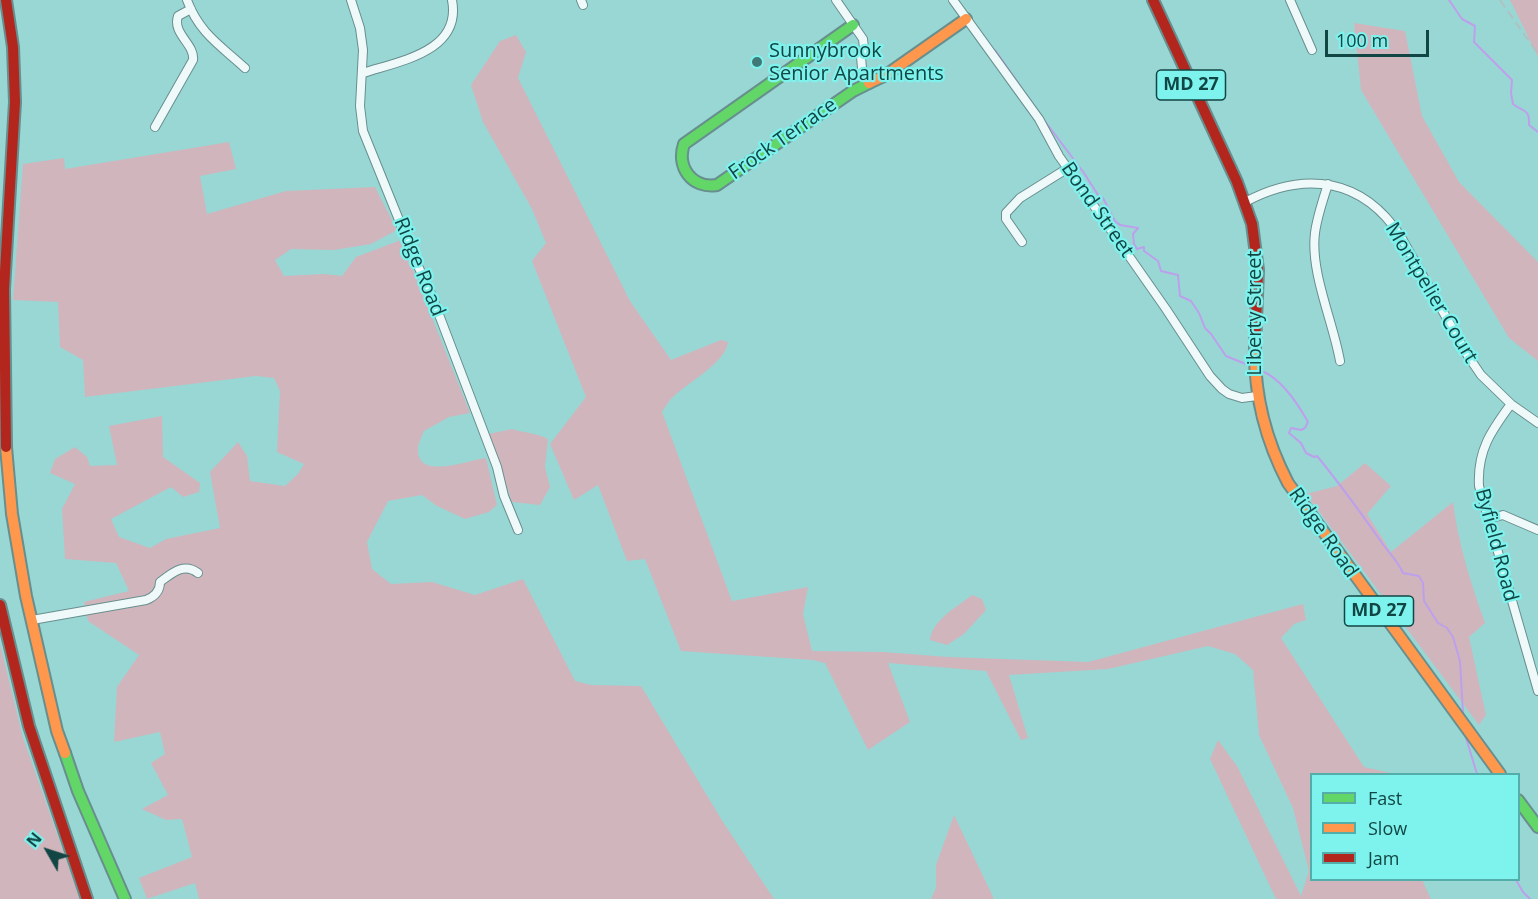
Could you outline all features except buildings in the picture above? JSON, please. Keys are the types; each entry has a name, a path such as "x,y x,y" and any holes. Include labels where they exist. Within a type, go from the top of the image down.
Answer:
{"main road":[{"path":"6,0 13,55 15,102 4,289 7,458 12,514 32,620 57,731 78,791 125,899"},
{"name":"Liberty Street","path":"1153,0 1245,202 1255,243 1260,286 1255,346 1257,396"},
{"name":"Frock Terrace","path":"853,25 684,144 680,160 698,185 713,186 847,95 868,82 886,75 966,19"},
{"name":"Ridge Road","path":"1257,396 1270,448 1291,488 1499,773"},
{"path":"0,604 29,726 87,899"},
{"path":"1520,802 1535,814 1538,826"}],"street":[{"path":"187,0 208,37 245,68"},
{"name":"Ridge Road","path":"351,0 360,28 363,73 360,106 363,131 430,291 497,467 504,496 518,530"},
{"path":"363,73 423,53 437,44 452,22 454,15 452,0"},
{"path":"836,0 864,41 862,68 868,82"},
{"name":"Bond Street","path":"953,0 1039,119 1068,168 1166,309 1209,376 1229,394 1242,398 1257,396"},
{"path":"1290,0 1312,50"},
{"path":"155,127 193,60 194,55 179,33 176,21 178,16 191,9"},
{"path":"1022,242 1006,219 1006,213 1020,198 1068,168"},
{"name":"Montpelier Court","path":"1245,202 1269,190 1306,183 1337,185 1365,198 1393,224 1481,375 1511,404 1538,423"},
{"path":"1328,184 1317,218 1314,250 1340,361"},
{"name":"Byfield Road","path":"1511,404 1491,431 1482,452 1478,469 1479,486 1538,691"},
{"path":"1488,519 1503,515 1538,530"},
{"path":"32,620 146,600 155,595 160,582 172,572 185,567 194,569 198,573"}],"shaded area":[{"path":"1510,0 1538,0 1538,57"},
{"path":"1354,23 1405,31 1422,116 1459,182 1538,262 1538,361 1509,338 1361,90"},
{"path":"516,35 526,52 518,78 630,301 671,360 721,340 728,342 721,357 672,398 662,412 732,601 808,587 803,614 812,651 884,652 948,657 1088,662 1303,604 1306,620 1294,624 1281,638 1364,767 1391,773 1310,773 1310,881 1422,881 1431,899 1276,899 1210,759 1218,740 1237,766 1301,896 1309,871 1293,808 1259,735 1253,670 1235,654 1208,646 1108,669 1009,675 1028,738 1021,740 986,671 888,663 910,722 868,750 825,663 813,660 681,651 645,559 627,561 598,485 574,500 550,444 586,397 532,261 546,243 532,209 483,122 471,85 500,41"},
{"path":"229,142 236,169 200,176 207,214 286,191 375,187 397,230 371,244 334,250 291,249 275,260 284,276 324,274 342,276 356,257 401,240 470,413 449,417 424,431 418,447 420,459 426,464 445,466 486,458 497,505 489,512 465,519 437,506 422,495 388,501 367,542 372,569 391,584 432,582 475,595 523,579 575,681 591,685 641,686 723,822 774,899 199,899 195,883 147,899 139,878 192,857 182,819 166,820 142,809 168,795 151,763 165,754 160,732 114,742 117,687 139,655 88,621 84,602 129,591 116,563 65,559 62,509 75,484 50,473 55,459 75,447 87,457 90,466 117,465 109,426 162,416 163,457 200,483 199,492 183,497 171,487 111,519 119,537 150,548 166,539 220,528 210,472 238,442 247,456 250,481 285,486 298,474 304,464 277,452 280,391 274,378 256,376 85,397 83,360 60,347 58,302 13,300 23,164 64,158 65,169"},
{"path":"512,429 548,439 545,467 550,487 540,505 512,502 489,434"},
{"path":"1365,463 1391,486 1367,514 1391,552 1453,502 1458,533 1485,623 1469,637 1486,715 1479,725 1306,494 1337,486"},
{"path":"972,595 982,599 986,610 964,634 947,645 930,640 940,620"},
{"path":"0,644 23,738 80,899 0,899"},
{"path":"954,815 994,899 931,899 936,888 936,865"}],"waterway":[{"path":"1449,0 1462,19 1475,26 1474,42 1512,80 1513,104 1527,113 1529,125 1538,132"},
{"path":"995,50 1021,87"},
{"path":"1026,94 1033,104"},
{"path":"1041,116 1098,195 1103,198 1115,221 1120,225 1138,228 1133,234 1137,249 1144,247 1144,251 1158,261 1161,271 1178,275 1180,296 1191,301 1205,328 1226,356 1248,365"},
{"path":"1262,371 1282,386 1308,422 1305,428 1301,430 1291,428 1289,433 1301,443 1306,453 1317,456 1403,573 1419,576 1423,583 1424,601 1438,623 1447,628 1453,637 1460,661 1463,713"},
{"path":"1466,738 1477,773"},
{"path":"1517,881 1530,899"}],"railway":[{"path":"1500,0 1538,54"}],"traffic: fast":[{"path":"853,25 684,144 682,153 684,168 688,175 700,184 717,185 853,91 869,83"},
{"path":"65,753 78,791 125,899"},
{"path":"1520,803 1538,827"}],"traffic: slow":[{"path":"869,83 886,75 966,19"},
{"path":"1255,347 1256,383 1262,417 1273,450 1288,483 1499,773"},
{"path":"6,447 12,514 26,596 57,731 65,753"}],"traffic: jam":[{"path":"6,0 13,47 15,102 4,289 6,447"},
{"path":"1153,0 1237,182 1252,224 1258,270 1255,347"},
{"path":"0,605 29,726 87,899"}],"place":[{"name":"Sunnybrook Senior Apartments","path":"757,62"}]}
